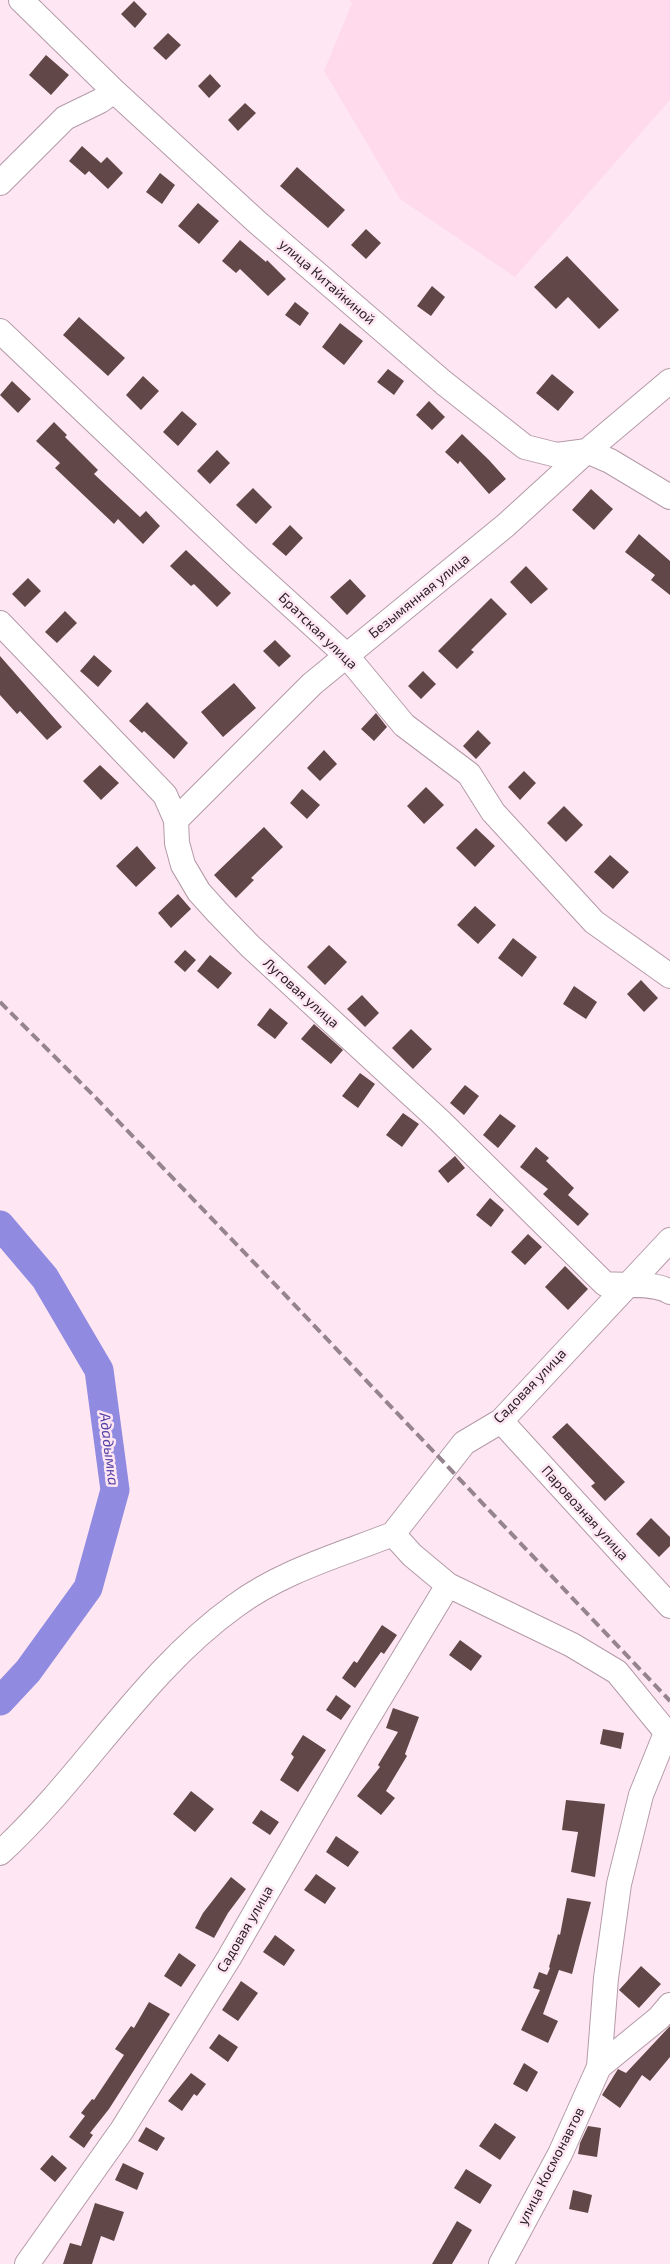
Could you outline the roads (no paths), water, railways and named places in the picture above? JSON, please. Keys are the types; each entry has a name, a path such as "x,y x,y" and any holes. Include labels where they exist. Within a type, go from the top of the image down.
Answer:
{"street":[{"name":"улица Китайкиной","path":"21,0 114,91 324,280 444,383 525,447 557,455 587,452 610,461 670,497"},
{"path":"0,183 65,118 100,101 114,91"},
{"name":"Братская улица","path":"0,331 240,558 346,655 404,725 468,774 493,812 594,922 670,976"},
{"name":"Безымянная улица","path":"176,820 312,684 506,525 670,381"},
{"name":"Луговая улица","path":"0,623 165,795 176,820 177,843 183,865 199,892 250,946 440,1121 605,1284 625,1286 649,1285 670,1292"},
{"name":"Садовая улица","path":"394,1534 464,1443 501,1420 670,1240"},
{"name":"Паровозная улица","path":"501,1420 670,1606"},
{"path":"0,1853 30,1826 182,1650 235,1606 277,1579 394,1534 412,1555 448,1585 572,1645 617,1672 668,1735 641,1795 619,1884 606,1978 599,2067"},
{"name":"Садовая улица","path":"26,2264 122,2130 199,2007 361,1729 448,1585"},
{"path":"599,2067 659,2018 670,2006"},
{"name":"улица Космонавтов","path":"501,2264 560,2154 599,2067"}],"waterway":[{"name":"Ададымка","path":"0,1225 45,1278 99,1370 115,1490 88,1588 28,1671 0,1701"}],"railway":[{"path":"0,1002 94,1096 288,1298 670,1701"}]}
